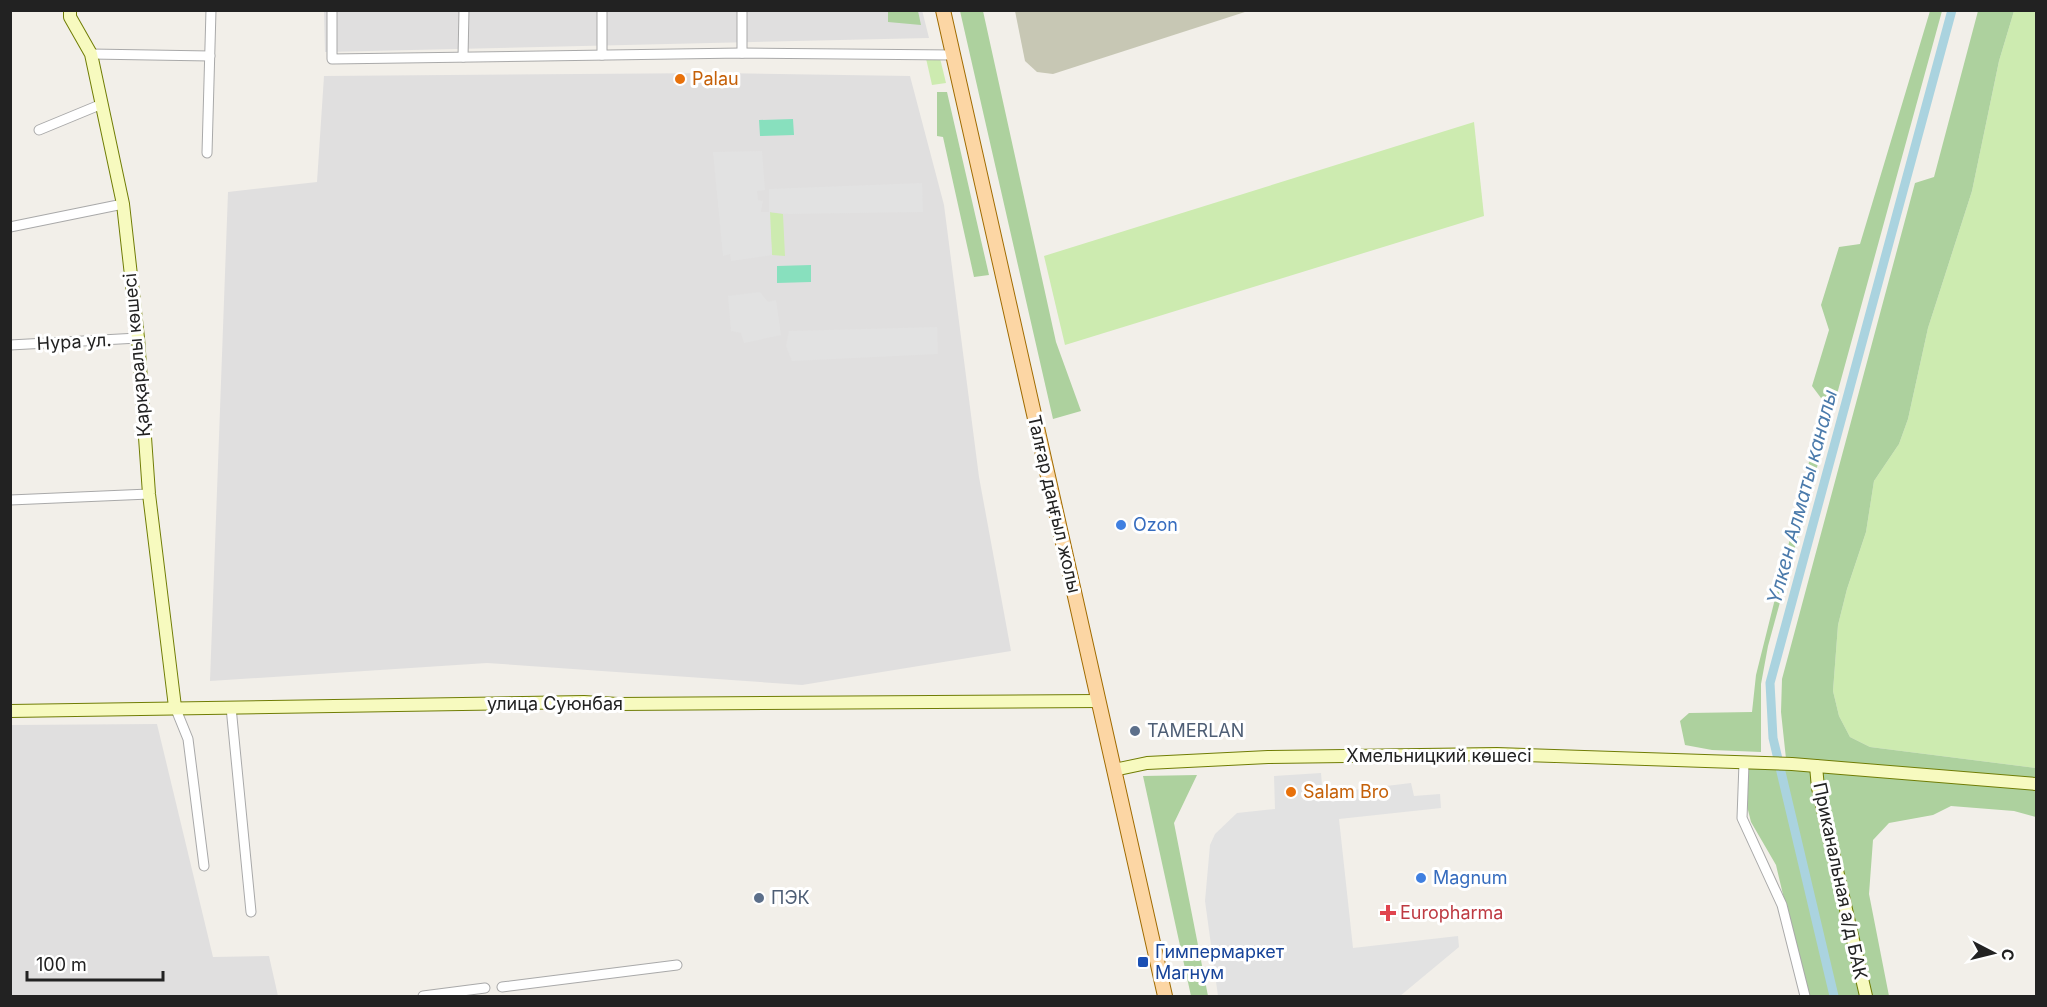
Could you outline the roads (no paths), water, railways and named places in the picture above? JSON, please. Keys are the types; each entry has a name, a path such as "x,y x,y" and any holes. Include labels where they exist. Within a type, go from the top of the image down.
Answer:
{"main road":[{"name":"Талғар даңғыл жолы","path":"943,10 1165,996"}],"street":[{"name":"Қарқаралы көшесі","path":"70,10 70,17 91,54 123,204 138,338 149,494 175,707"},
{"path":"207,153 211,10"},
{"path":"332,10 332,59 742,53 953,54"},
{"path":"463,57 464,10"},
{"path":"602,10 602,55"},
{"path":"741,10 742,53"},
{"path":"91,54 210,56"},
{"path":"39,130 102,104"},
{"path":"10,227 123,204"},
{"name":"Нура ул.","path":"10,345 138,338"},
{"path":"10,500 149,494"},
{"name":"улица Суюнбая","path":"10,711 584,702 642,704 1099,701"},
{"path":"175,707 188,739 204,866"},
{"path":"231,707 251,912"},
{"name":"Хмельницкий көшесі","path":"1114,770 1147,763 1235,759 1497,754 1816,765"},
{"path":"1744,762 1742,818 1782,905 1805,996"},
{"path":"1816,765 2037,784"},
{"name":"Приканальная а/д БАК","path":"1816,765 1818,788 1866,996"},
{"path":"502,987 677,965"},
{"path":"423,996 485,988"}],"waterway":[{"name":"Үлкен Алматы каналы","path":"1834,996 1773,738 1770,683 1952,10"}],"place":[{"name":"Palau","path":"680,79"},
{"name":"Ozon","path":"1121,525"},
{"name":"TAMERLAN","path":"1135,731"},
{"name":"Salam Bro","path":"1291,792"},
{"name":"Magnum","path":"1421,878"},
{"name":"ПЭК","path":"759,898"},
{"name":"Europharma","path":"1388,913"},
{"name":"Гимпермаркет Магнум","path":"1143,962"}]}
